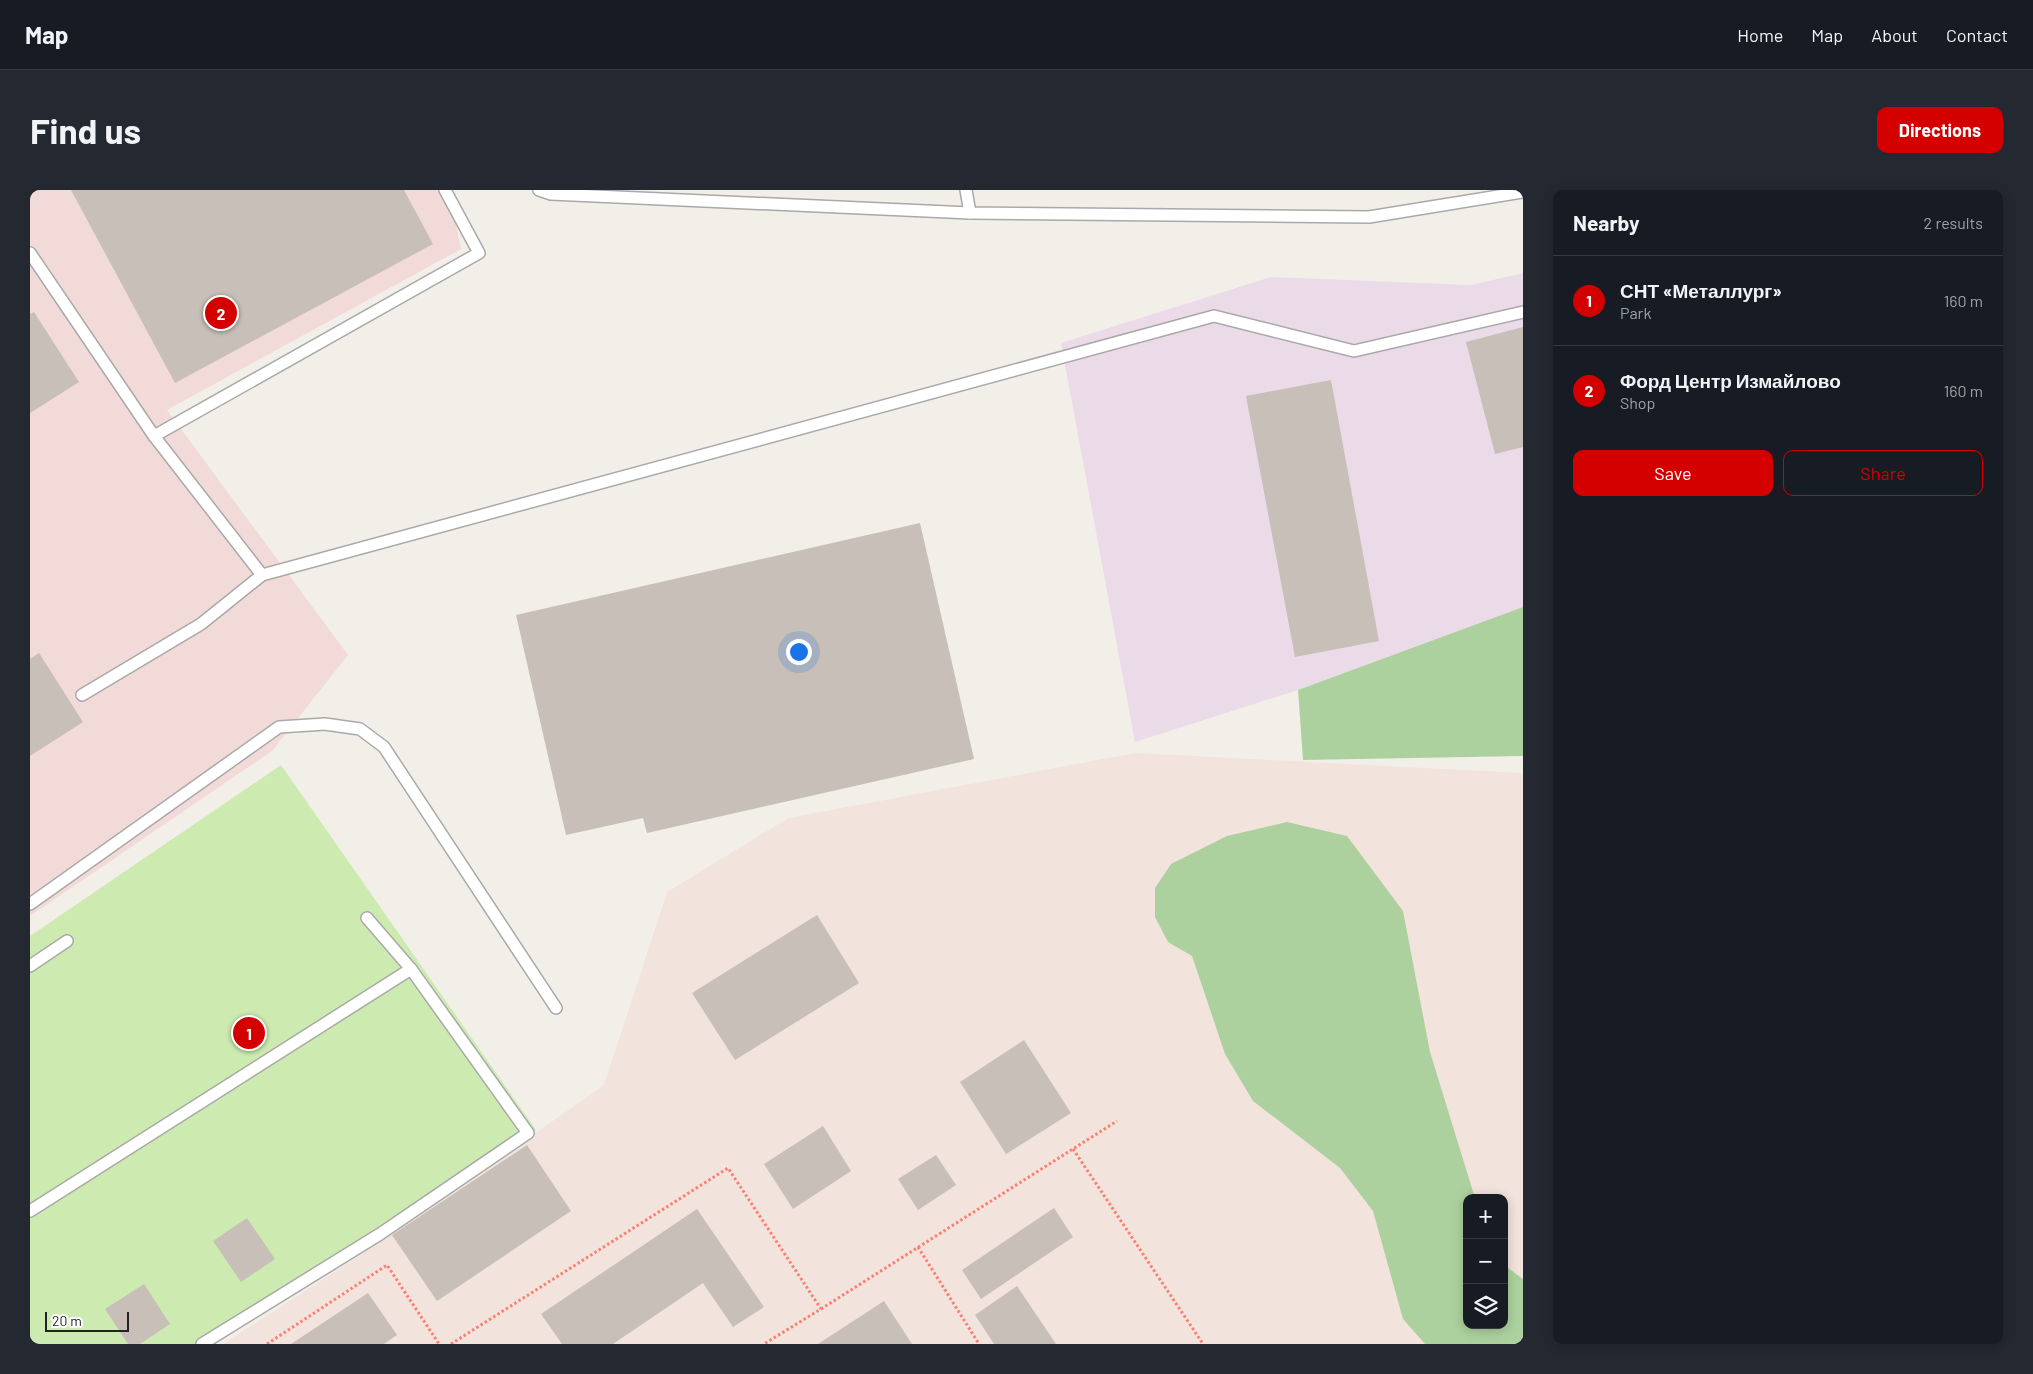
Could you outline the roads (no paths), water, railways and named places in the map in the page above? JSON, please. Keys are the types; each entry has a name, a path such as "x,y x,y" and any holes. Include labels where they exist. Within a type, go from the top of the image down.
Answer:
{"lane":[{"path":"154,436 479,253 445,190"},
{"path":"539,190 551,194 970,213 1369,217 1523,192"},
{"path":"966,190 970,213"},
{"path":"30,252 154,436 262,575"},
{"path":"82,695 201,624 262,575 1214,316 1354,351 1523,312"},
{"path":"30,904 279,727 324,724 360,729 384,747 556,1008"},
{"path":"202,1344 380,1234 528,1132 411,969 367,918"},
{"path":"30,966 67,941"},
{"path":"30,1211 411,969"}],"place":[{"name":"Форд Центр Измайлово","path":"221,313"},
{"name":"СНТ «Металлург»","path":"249,1033"}]}
